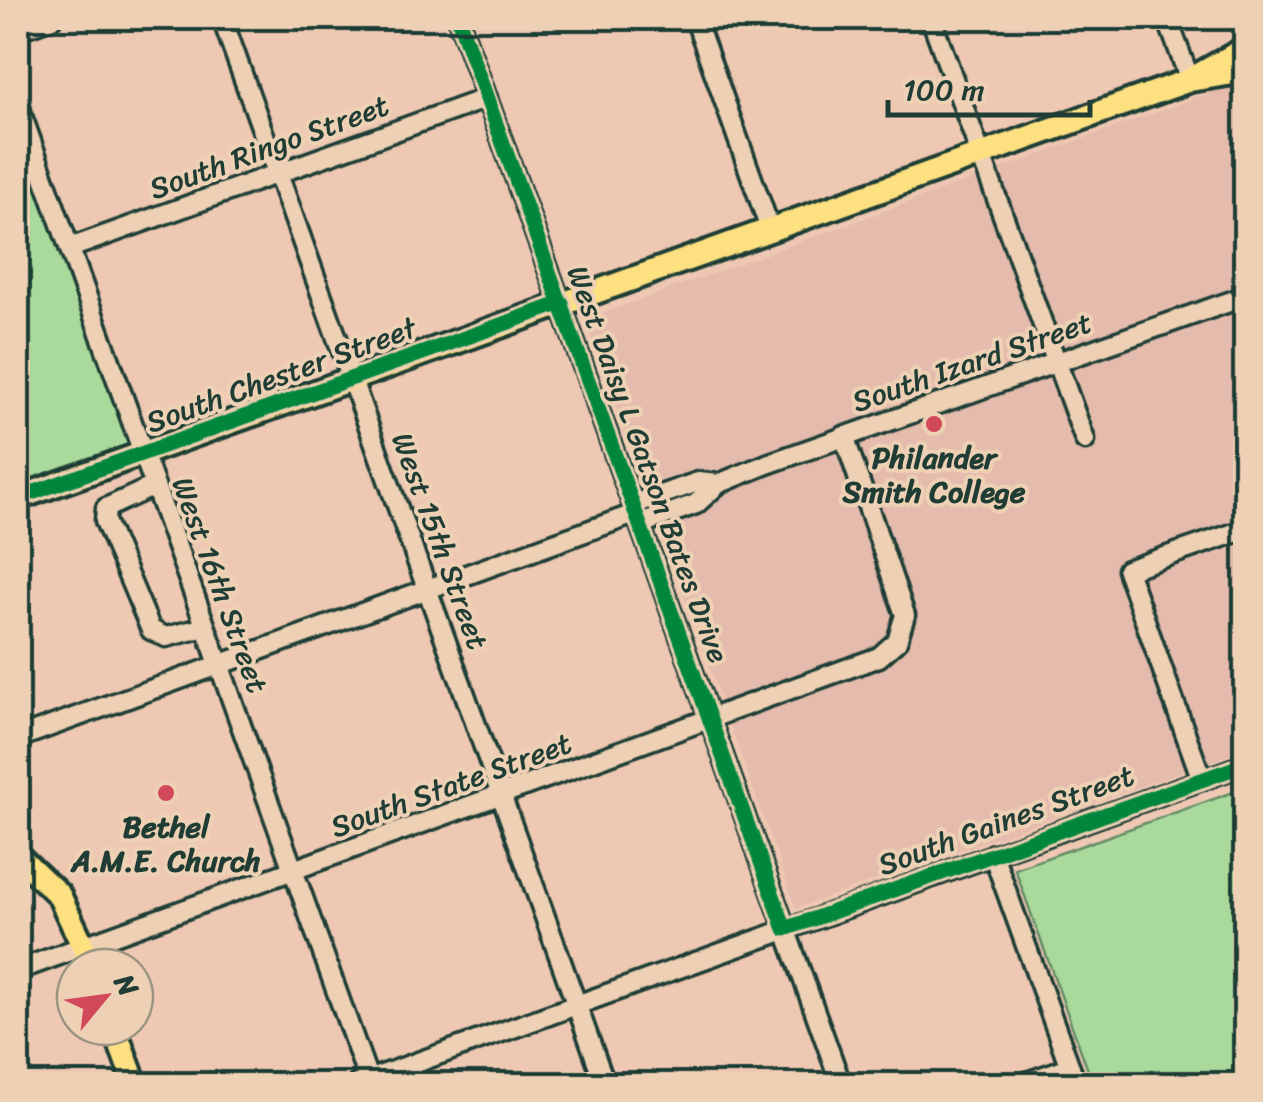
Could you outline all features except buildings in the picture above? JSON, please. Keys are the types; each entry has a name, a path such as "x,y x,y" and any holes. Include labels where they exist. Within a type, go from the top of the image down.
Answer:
{"main road":[{"name":"South Chester Street","path":"1190,80 1214,62 1246,48"},
{"name":"South Chester Street","path":"18,498 1190,80 1246,70"},
{"path":"18,856 59,895 85,947"},
{"path":"121,1047 135,1084"}],"street":[{"path":"18,30 52,18"},
{"name":"West 15th Street","path":"222,18 605,1084"},
{"name":"West Daisy L Gatson Bates Drive","path":"458,18 841,1084"},
{"path":"698,18 770,229"},
{"path":"930,18 1085,440"},
{"path":"1167,18 1190,80"},
{"name":"South Ringo Street","path":"70,248 487,98"},
{"name":"West 16th Street","path":"18,104 220,663 366,1083"},
{"name":"South Izard Street","path":"18,738 427,586 638,514 698,482 718,484 1246,296"},
{"name":"South State Street","path":"110,947 292,871 870,662 897,641 905,624 904,606 844,436"},
{"path":"154,486 106,508 105,521 151,630 166,638 204,627"},
{"path":"1202,780 1127,570 1246,528"},
{"name":"South Gaines Street","path":"366,1083 1246,764"},
{"path":"993,854 1073,1076 1021,1084"},
{"name":"South State Street","path":"18,970 55,963"}],"shaded area":[{"name":"Philander Smith College","path":"1245,80 1245,749 796,908 585,320"}],"green space":[{"path":"18,105 143,454 18,499"},
{"path":"1245,788 1245,1084 1093,1084 1015,869"}],"cycle path":[{"path":"458,18 785,929 1246,764"},
{"path":"18,498 562,303"}],"place":[{"name":"Philander Smith College","path":"934,424"},
{"name":"Bethel A.M.E. Church","path":"166,793"}]}
